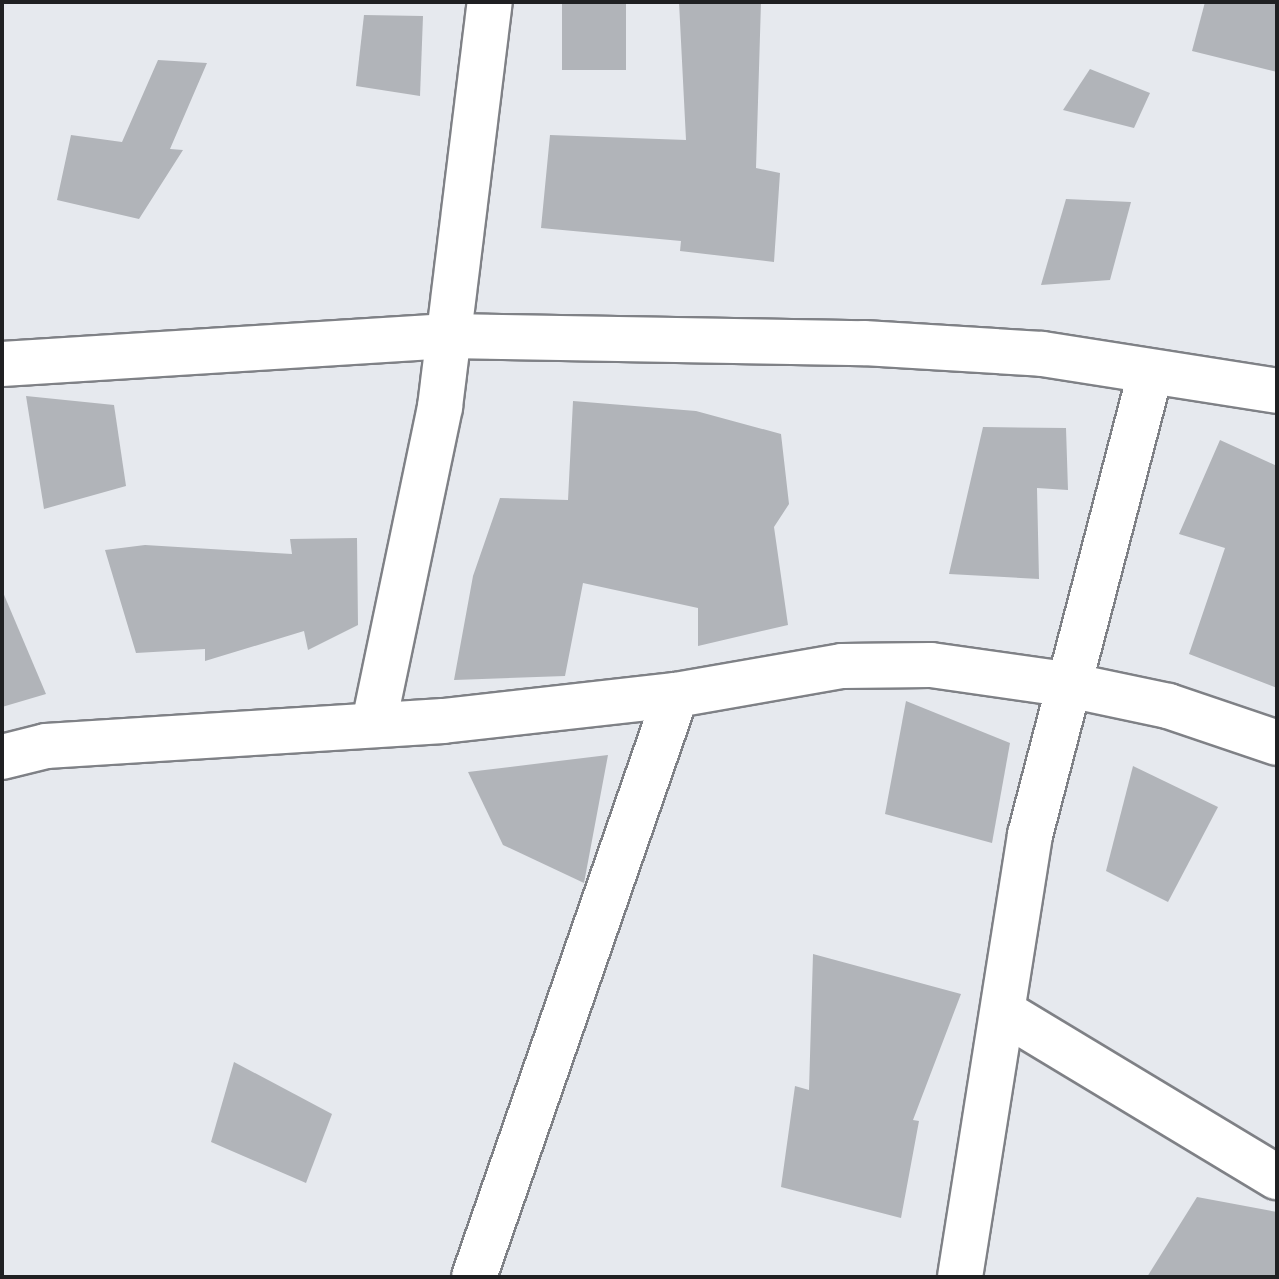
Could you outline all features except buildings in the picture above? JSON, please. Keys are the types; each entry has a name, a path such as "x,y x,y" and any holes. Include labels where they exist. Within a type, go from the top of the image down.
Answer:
{"street":[{"path":"374,723 440,407 490,2"},
{"path":"2,364 448,336 864,343 1042,354 1277,391"},
{"path":"960,1277 1003,1012 1011,926 1064,684 1150,373"},
{"path":"2,757 46,746 374,723 676,695 842,666 931,665 1064,684 1168,706 1277,743"},
{"path":"474,1277 676,695"},
{"path":"1003,1012 1277,1177"}]}
